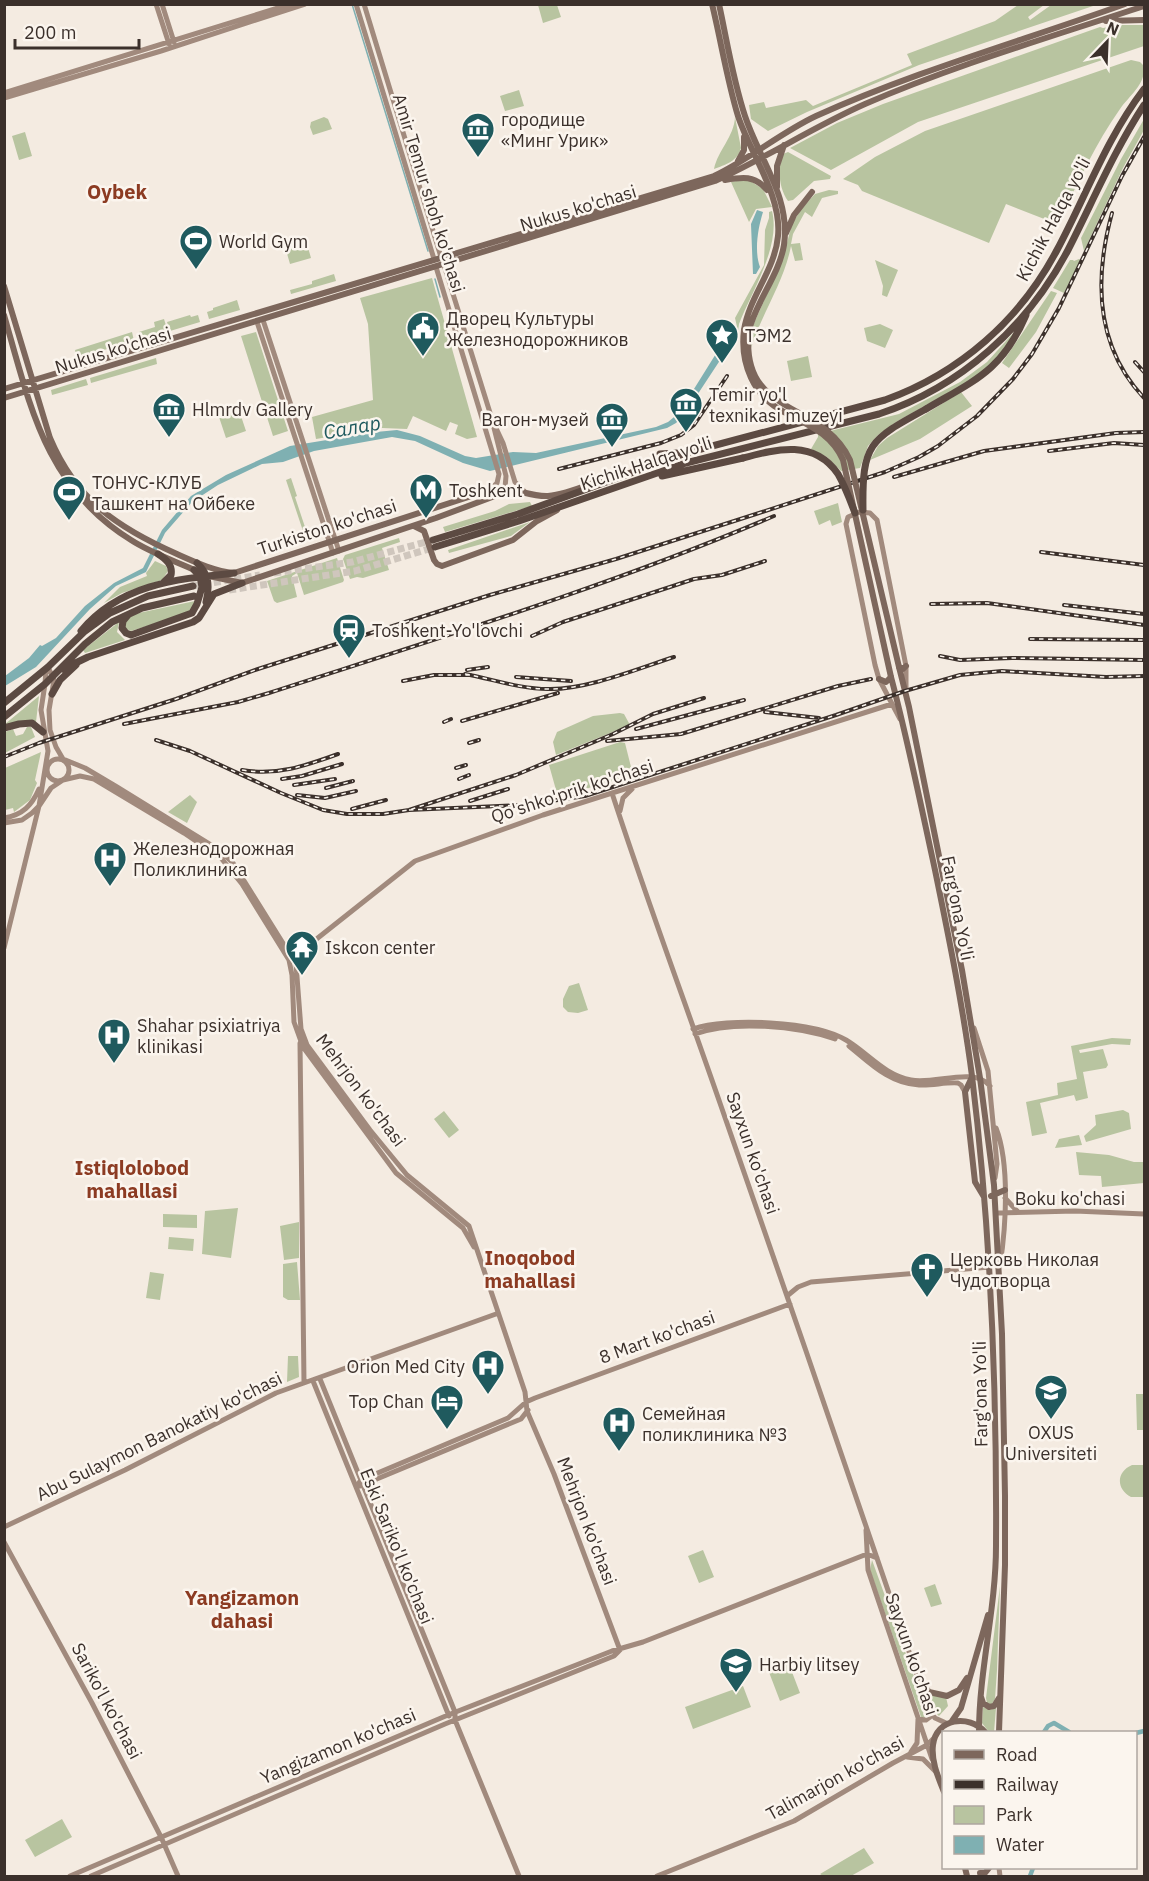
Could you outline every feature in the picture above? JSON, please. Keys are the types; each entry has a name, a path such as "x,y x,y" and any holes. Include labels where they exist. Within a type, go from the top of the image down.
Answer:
{"highway":[{"name":"Kichik Halqa yo'li","path":"1144,90 1111,139 1040,281 1025,302 1003,325 959,363 926,382 885,400 686,453 434,544 564,506 686,463 879,414 906,404 941,386 969,367 1008,333 1031,305 1068,250 1109,164 1144,105"},
{"path":"863,510 863,469 869,451 885,433 993,367 1018,335 1031,305"},
{"path":"633,482 787,448 818,456 832,466 839,475 855,513"},
{"path":"660,454 686,453 686,463 693,469"},
{"path":"58,658 103,608 126,596 168,580 171,572 169,564 159,550"},
{"path":"196,566 204,576 208,592 204,607"},
{"path":"154,586 204,576 234,573"},
{"path":"132,612 125,618 122,626 124,632 131,635 190,615 196,609 204,576"},
{"path":"56,674 88,657 184,626 198,619 214,594 242,583"},
{"path":"4,703 47,668 78,637 110,613 134,601 161,592 193,586"},
{"path":"4,717 45,684 85,644 110,624 132,612 194,596"},
{"path":"78,637 79,644 85,644"},
{"path":"52,694 62,678 88,657"},
{"path":"4,728 32,723 43,732"}],"main road":[{"path":"156,4 172,44"},
{"path":"162,4 172,44"},
{"path":"4,98 291,4"},
{"path":"4,93 305,4"},
{"name":"Amir Temur shoh ko'chasi","path":"356,4 473,387 507,482 505,488"},
{"name":"Amir Temur shoh ko'chasi","path":"364,4 491,417 505,447 517,486 527,493"},
{"path":"712,4 742,128 744,150 734,166"},
{"name":"Farg'ona Yo'li","path":"719,4 741,103 750,130 777,190 784,213 784,239 778,263 747,330 750,359 759,380 776,400 822,425 840,442 852,464 903,666 906,695 980,1078 994,1185 999,1275 1005,1505 1005,1575 999,1731"},
{"name":"Nukus ko'chasi","path":"4,398 715,181 756,161 817,126 910,85 1122,6"},
{"name":"Nukus ko'chasi","path":"4,389 714,176 813,117 908,77 1144,6"},
{"path":"1096,22 1144,20"},
{"path":"392,121 399,119"},
{"name":"Farg'ona Yo'li","path":"742,128 772,198 778,223 776,248 771,265 748,314 743,355 754,384 764,397 777,408 817,429 836,446 845,464 949,938 972,1076 990,1267 996,1428 994,1597 981,1695 979,1730"},
{"path":"750,130 764,141 779,138"},
{"path":"777,190 777,166 784,145"},
{"path":"715,181 751,178 763,185 772,198"},
{"path":"784,239 794,215 812,192"},
{"path":"418,208 426,206"},
{"path":"4,286 53,446 74,481 91,501 151,547"},
{"path":"258,313 336,552"},
{"path":"4,315 26,391 48,450 70,485 87,505 131,541 196,566 234,573"},
{"path":"473,387 481,385"},
{"name":"Amir Temur shoh ko'chasi","path":"491,417 495,449"},
{"path":"489,490 497,483 502,472"},
{"path":"505,488 542,496 554,495 631,472"},
{"name":"Turkiston ko'chasi","path":"234,573 489,490 505,488"},
{"name":"Turkiston ko'chasi","path":"242,583 413,526 495,496 505,488"},
{"path":"413,526 424,531 434,560 442,566 513,540 537,521 564,506"},
{"path":"903,666 877,520 869,512 856,513 849,517 846,523 875,665 885,695 904,728"},
{"path":"233,582 229,578 234,573"},
{"path":"204,576 242,583"},
{"path":"4,818 15,816 34,800 47,766 48,751 43,732 41,706 47,668 56,674 49,710 50,730 56,747 68,764 69,771 63,780 51,788 39,806 22,820 4,824"},
{"path":"879,679 886,682 891,677"},
{"path":"878,707 891,677"},
{"name":"Qo'shko'prik ko'chasi","path":"291,959 415,861 525,821 892,704"},
{"path":"63,759 51,760 47,766 49,777 56,781 63,780"},
{"name":"Mehrjon ko'chasi","path":"63,759 85,768 117,787 219,850 233,863 298,971 300,1025 304,1039 363,1121 406,1175 469,1226 525,1392 527,1411 554,1474 620,1650"},
{"name":"Mehrjon ko'chasi","path":"63,780 87,777 125,797 216,853 244,883"},
{"path":"4,948 34,829 42,782"},
{"path":"619,816 623,798 637,785"},
{"name":"Sayxun ko'chasi","path":"612,793 929,1710 935,1718 949,1722"},
{"path":"22,820 34,829"},
{"name":"Mehrjon ko'chasi","path":"291,959 294,1022 300,1042 396,1173 466,1232 473,1246 526,1402"},
{"name":"Farg'ona Yo'li","path":"969,1013 988,1071 997,1164 994,1185"},
{"path":"694,1031 718,1023 759,1022 820,1030 845,1040 880,1066 906,1079 929,1081 972,1076 980,1078 990,1086"},
{"path":"694,1031 772,1027 822,1035 844,1042 877,1069 900,1082 924,1085 958,1083 962,1085 965,1092 975,1182 996,1214"},
{"path":"300,1042 304,1383"},
{"path":"965,1092 972,1076"},
{"name":"Farg'ona Yo'li","path":"993,1120 1000,1138 1005,1213 999,1275"},
{"path":"985,1198 1004,1193 1018,1212"},
{"name":"Boku ko'chasi","path":"996,1214 1075,1211 1144,1214"},
{"path":"787,1296 798,1287 811,1282 990,1267"},
{"name":"8 Mart ko'chasi","path":"363,1483 508,1418 526,1402 535,1398 790,1304"},
{"name":"Abu Sulaymon Banokatiy ko'chasi","path":"4,1527 125,1470 266,1398 496,1314"},
{"name":"Eski Sariko'l ko'chasi","path":"320,1379 519,1876"},
{"name":"Eski Sariko'l ko'chasi","path":"313,1382 448,1715"},
{"path":"521,1419 535,1398 525,1392"},
{"path":"357,1486 521,1419 527,1417 532,1422"},
{"name":"Sayxun ko'chasi","path":"865,1522 868,1570 942,1787"},
{"name":"Sariko'l ko'chasi","path":"4,1542 92,1703 161,1837 178,1876"},
{"path":"867,1554 878,1558"},
{"name":"Yangizamon ko'chasi","path":"72,1876 455,1712 867,1554"},
{"path":"849,1561 861,1562 868,1570"},
{"path":"937,1773 933,1753 935,1737 961,1708 994,1597"},
{"name":"Yangizamon ko'chasi","path":"91,1876 455,1720 614,1656 620,1650"},
{"path":"919,1680 931,1693 947,1696 959,1690 971,1672"},
{"path":"981,1695 983,1703 989,1707 995,1705 999,1698"},
{"path":"905,1757 917,1746 918,1719 923,1721 927,1719 930,1716 929,1710"},
{"path":"448,1715 455,1720"},
{"path":"949,1722 968,1722 979,1730"},
{"name":"Talimarjon ko'chasi","path":"657,1876 788,1824 927,1745 935,1737"},
{"path":"905,1757 923,1759 937,1773"},
{"path":"281,1787 284,1794"}],"green space":[{"path":"538,5 557,5 561,17 543,23"},
{"path":"1018,5 1044,5 1028,17 1030,20 1051,5 1096,5 919,65 768,131 751,119 749,105 764,102 766,108 806,100 813,106 912,65 907,54 995,21"},
{"path":"1144,25 1144,46 918,122 831,170 790,148 837,123 883,104 1100,27"},
{"path":"1131,60 1140,62 1144,66 1142,78 1103,135 1060,220 1054,217 1052,222 1006,204 989,243 862,191 858,185 843,179 875,157 925,131"},
{"path":"519,90 524,106 505,111 500,96"},
{"path":"324,117 328,119 332,129 313,135 311,122"},
{"path":"735,117 741,148 730,162 714,169 732,131"},
{"path":"1144,119 1144,130 1123,168 1084,251 1081,238"},
{"path":"25,132 32,156 19,160 12,136"},
{"path":"788,152 831,176 830,179 814,181 793,200 788,201 781,185 780,172 783,154"},
{"path":"747,179 763,189 772,207 756,209 749,222 731,182"},
{"path":"829,190 838,191 838,194 822,198 812,217 805,212 793,234 791,244 800,243 803,260 795,261 791,246 783,272 751,348 753,330 751,330 783,258 792,224 815,194"},
{"path":"772,211 774,225 769,253 738,331 735,318 764,265 765,230 769,212"},
{"path":"307,244 311,258 290,264 286,250"},
{"path":"875,260 898,270 887,297 882,295 883,286"},
{"path":"1070,260 1081,260 1064,293 1053,288"},
{"path":"334,274 336,281 291,294 290,290 312,284 312,281"},
{"path":"432,278 477,437 467,439 455,434 458,425 450,422 446,431 413,416 407,429 382,428 316,439 312,417 373,400 368,324 360,298"},
{"path":"1051,291 1057,293 1036,332 1009,368 1002,363"},
{"path":"237,300 240,310 209,319 207,312"},
{"path":"190,315 191,317 198,315 200,322 170,331 167,322"},
{"path":"164,319 168,332 142,340 139,332 155,327 154,322"},
{"path":"880,324 893,330 885,348 867,341 864,328"},
{"path":"1015,331 1016,333 993,365 878,435 868,446 860,468 841,471 827,457 811,449 818,434 899,414 960,382 987,362"},
{"path":"132,332 134,341 77,358 75,350"},
{"path":"256,332 288,431 273,436 241,336"},
{"path":"808,356 812,377 791,381 787,361"},
{"path":"156,358 157,364 91,383 90,378"},
{"path":"86,379 88,385 52,395 51,390"},
{"path":"961,392 972,406 920,439 870,460 878,446 887,438"},
{"path":"238,407 246,431 226,438 218,414"},
{"path":"291,478 306,530 303,531 286,480"},
{"path":"530,502 532,506 445,532 443,527 495,511 509,504"},
{"path":"838,503 842,522 832,526 830,520 819,525 814,511"},
{"path":"530,522 511,536 449,553 448,550"},
{"path":"399,538 400,542 382,548 389,570 363,578 350,579 343,559 345,555"},
{"path":"337,558 343,582 304,595 297,573 292,576 297,597 277,603 274,601 267,581"},
{"path":"155,561 166,566 168,571 162,580 122,593 104,603 120,587 147,576 146,573"},
{"path":"195,601 189,613 131,631 124,628 125,621 134,614"},
{"path":"119,622 117,632 125,640 85,653 83,650"},
{"path":"39,696 36,722 5,726 5,724"},
{"path":"624,714 630,725 556,755 553,742 557,732 593,716"},
{"path":"27,727 31,727 35,737 5,753 5,732 13,729 16,736 23,734"},
{"path":"620,742 625,743 633,775 558,797 549,765"},
{"path":"41,752 35,780 37,783 30,800 14,812 13,808 5,810 5,768"},
{"path":"190,795 197,802 187,823 168,812"},
{"path":"579,983 588,1010 578,1013 568,1012 563,1007 563,999 569,986"},
{"path":"1112,1038 1131,1039 1130,1045 1112,1044 1079,1050 1080,1053 1103,1049 1108,1065 1106,1068 1083,1072 1088,1098 1076,1101 1074,1095 1040,1103 1047,1133 1032,1136 1026,1102 1058,1095 1057,1083 1077,1079 1071,1046"},
{"path":"1123,1110 1129,1113 1131,1129 1086,1142 1084,1136 1096,1125 1095,1115"},
{"path":"444,1111 459,1130 449,1138 434,1119"},
{"path":"1079,1135 1082,1145 1055,1148 1059,1139"},
{"path":"1076,1152 1109,1155 1134,1162 1144,1162 1144,1183 1102,1187 1101,1176 1079,1175"},
{"path":"238,1208 231,1258 202,1254 205,1211"},
{"path":"163,1214 197,1215 197,1228 163,1227"},
{"path":"299,1222 299,1258 284,1260 280,1226"},
{"path":"169,1237 194,1239 193,1251 168,1249"},
{"path":"297,1262 300,1300 288,1300 283,1297 283,1264"},
{"path":"150,1272 164,1274 160,1300 146,1298"},
{"path":"288,1356 298,1356 299,1377 287,1382"},
{"path":"1136,1394 1144,1394 1144,1430 1137,1430"},
{"path":"1132,1465 1144,1465 1144,1497 1131,1497 1126,1494 1121,1485 1123,1472"},
{"path":"703,1550 714,1577 699,1583 688,1556"},
{"path":"872,1560 928,1715 925,1718 921,1717 870,1570"},
{"path":"935,1584 942,1604 931,1607 924,1588"},
{"path":"1000,1586 995,1699 991,1705 987,1703 986,1698"},
{"path":"787,1659 800,1693 780,1701 767,1667"},
{"path":"743,1686 751,1707 693,1729 685,1707"},
{"path":"928,1694 946,1697 948,1706 939,1716 934,1711"},
{"path":"983,1707 990,1710 996,1708 994,1731 988,1731 982,1723"},
{"path":"62,1819 72,1837 35,1857 25,1840"},
{"path":"864,1848 874,1863 851,1876 823,1876 820,1874"}],"water":[{"path":"757,210 763,212 757,240 760,267 756,274 753,274 751,224"},
{"name":"Салар","path":"732,328 735,331 732,337 734,339 684,415 667,428 490,471 463,463 415,441 392,437 314,451 283,462 262,464 218,485 192,502 165,533 146,572 116,586 90,609 36,667 5,686 5,676 29,658 40,645 56,638 85,606 114,583 143,568 162,530 191,496 226,475 290,446 376,432 397,430 420,436 465,456 476,458 513,452 536,453 656,427 668,422 679,413"}],"waterway":[{"path":"352,4 428,251"},
{"path":"435,279 440,297"},
{"path":"1045,1731 1054,1723 1067,1731"},
{"path":"1137,1733 1144,1731"},
{"path":"1030,1876 1033,1869"}],"tunnel":[{"path":"274,573 352,562 433,540"},
{"path":"229,590 355,571 435,547"},
{"path":"193,586 260,575"}],"railway":[{"path":"4,757 258,669 490,595 616,559 885,472 919,457 938,446 977,416 1013,379 1032,354 1059,308 1122,176 1144,137"},
{"path":"1112,213 1103,262 1101,287 1103,311 1116,356 1128,378 1144,398"},
{"path":"1135,362 1144,372"},
{"path":"559,469 661,443 681,435 694,425 727,376"},
{"path":"894,477 984,451 1116,433 1144,432"},
{"path":"1049,451 1114,443 1144,445"},
{"path":"124,724 238,702 269,693 587,588 774,516"},
{"path":"1041,552 1144,565"},
{"path":"532,636 563,622 694,579 722,575 765,561"},
{"path":"931,604 987,603 1144,625"},
{"path":"1064,605 1144,614"},
{"path":"1030,639 1144,640"},
{"path":"940,656 960,660 1012,658 1144,660"},
{"path":"465,674 527,687 563,688 611,678 674,657"},
{"path":"467,670 488,667"},
{"path":"409,810 524,805 585,796 960,675 1002,671 1106,677 1144,676"},
{"path":"403,681 434,675 471,675"},
{"path":"516,677 571,681"},
{"path":"607,741 681,734 838,686 871,679"},
{"path":"462,721 558,693"},
{"path":"156,740 190,751 323,810 347,814 383,814 409,810 516,775 613,734 653,714 704,698"},
{"path":"636,729 744,700"},
{"path":"765,712 819,718"},
{"path":"444,722 451,719"},
{"path":"469,743 479,740"},
{"path":"242,770 279,771 338,754"},
{"path":"282,779 302,776 342,764"},
{"path":"456,768 466,765"},
{"path":"459,779 469,775"},
{"path":"294,785 335,779"},
{"path":"326,788 353,781"},
{"path":"470,801 508,789"},
{"path":"297,795 325,798 356,791"},
{"path":"352,809 386,800"}],"place":[{"name":"городище «Минг Урик»","path":"478,158"},
{"name":"World Gym","path":"196,270"},
{"name":"Дворец Культуры Железнодорожников","path":"423,357"},
{"name":"ТЭМ2","path":"722,364"},
{"name":"Temir yo'l texnikasi muzeyi","path":"686,433"},
{"name":"Hlmrdv Gallery","path":"169,438"},
{"name":"Вагон-музей","path":"612,448"},
{"name":"Toshkent","path":"426,519"},
{"name":"ТОНУС-КЛУБ Ташкент на Ойбеке","path":"69,521"},
{"name":"Toshkent-Yo'lovchi","path":"349,659"},
{"name":"Железнодорожная Поликлиника","path":"110,887"},
{"name":"Iskcon center","path":"302,976"},
{"name":"Shahar psixiatriya klinikasi","path":"114,1064"},
{"name":"Церковь Николая Чудотворца","path":"927,1298"},
{"name":"Orion Med City","path":"488,1395"},
{"name":"OXUS Universiteti","path":"1051,1420"},
{"name":"Top Chan","path":"447,1430"},
{"name":"Семейная поликлиника №3","path":"619,1452"},
{"name":"Harbiy litsey","path":"736,1693"}],"district":[{"name":"Oybek","path":"117,191"},
{"name":"Istiqlolobod mahallasi","path":"132,1178"},
{"name":"Inoqobod mahallasi","path":"530,1268"},
{"name":"Yangizamon dahasi","path":"242,1608"}]}
